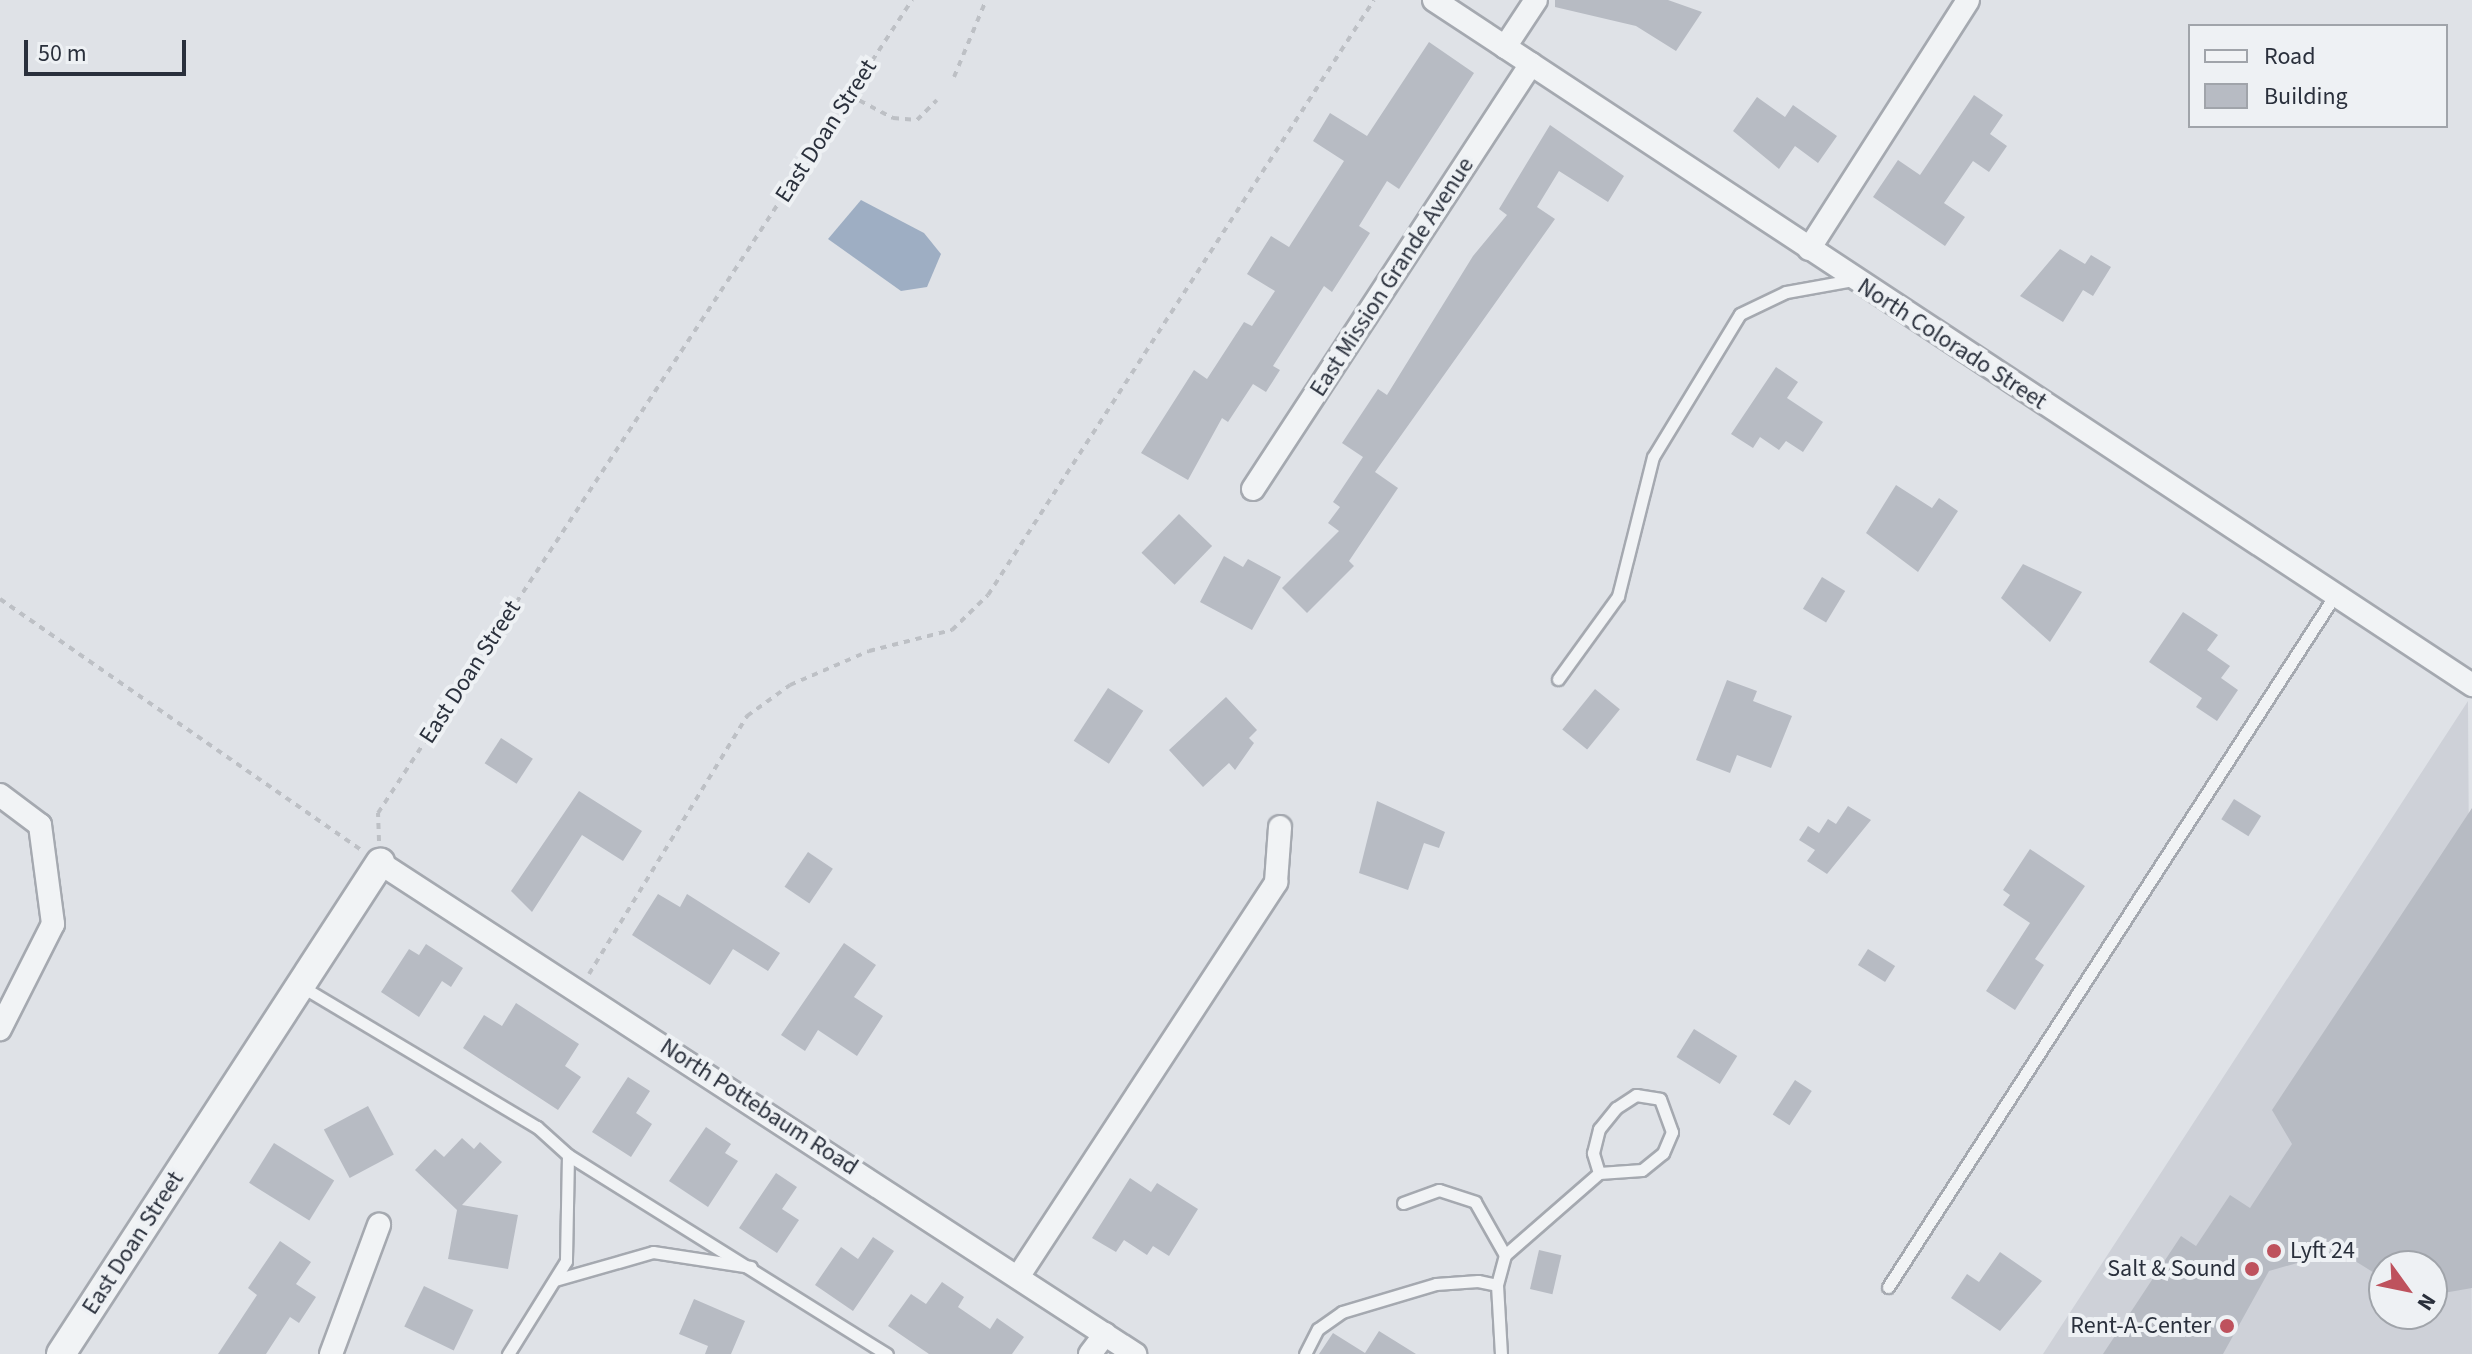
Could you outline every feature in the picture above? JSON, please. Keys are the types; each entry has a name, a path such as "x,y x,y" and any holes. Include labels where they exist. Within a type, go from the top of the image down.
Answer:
{"street":[{"name":"North Colorado Street","path":"1434,0 2472,685"},
{"path":"1505,47 1536,0"},
{"path":"1809,249 1968,0"},
{"name":"East Mission Grande Avenue","path":"1253,489 1531,64"},
{"path":"0,795 40,825 52,871 53,924 0,1029"},
{"path":"1018,1277 1276,882 1280,827"},
{"name":"North Pottebaum Road","path":"380,863 1135,1354"},
{"name":"East Doan Street","path":"61,1354 380,863"},
{"path":"331,1354 379,1225"},
{"path":"1090,1354 1105,1334"}],"lane":[{"path":"1558,679 1618,596 1653,457 1740,314 1786,292 1854,279"},
{"path":"1888,1287 2335,595"},
{"path":"301,986 537,1127 568,1155 755,1268 887,1354"},
{"path":"1501,1354 1497,1285 1505,1255 1599,1173 1642,1170 1663,1153 1672,1132 1660,1099 1636,1095 1608,1119 1593,1153 1599,1173"},
{"path":"508,1354 566,1261 568,1155"},
{"path":"1403,1203 1418,1193 1459,1193 1488,1218 1505,1255"},
{"path":"555,1280 653,1252 755,1268"},
{"path":"1305,1354 1318,1329 1366,1302 1436,1284 1497,1285"}],"path":[{"name":"East Doan Street","path":"380,863 378,813 912,0"},
{"path":"954,77 986,0"},
{"path":"579,990 747,716 790,685 869,651 952,630 988,595 1374,0"},
{"path":"849,95 893,118 917,120 937,100"},
{"path":"0,599 380,863"}],"shaded area":[{"path":"2468,701 2472,1354 2043,1354"}],"water":[{"path":"861,200 924,233 941,254 927,287 901,291 828,239"}],"building":[{"path":"1555,0 1668,0 1702,12 1676,51 1636,26 1555,7"},
{"path":"1429,42 1474,73 1399,189 1387,181 1359,226 1370,233 1332,292 1324,286 1273,366 1280,370 1266,392 1253,384 1228,422 1222,418 1188,480 1141,453 1194,370 1207,379 1244,322 1252,326 1275,291 1247,274 1271,236 1289,247 1344,161 1313,141 1330,113 1367,136"},
{"path":"1974,95 2003,115 1990,134 2007,146 1989,172 1973,161 1944,203 1965,217 1945,246 1873,197 1898,160 1920,175"},
{"path":"1757,97 1785,117 1793,105 1837,136 1818,163 1795,146 1779,169 1733,131"},
{"path":"1550,125 1624,176 1608,202 1559,171 1537,207 1555,219 1375,472 1398,488 1349,561 1354,566 1307,613 1282,588 1339,531 1328,523 1340,507 1333,502 1363,457 1342,443 1378,389 1387,395 1473,256 1507,215 1499,209"},
{"path":"2060,249 2085,264 2091,255 2111,267 2093,296 2083,290 2063,322 2020,296"},
{"path":"1776,367 1798,382 1787,398 1823,422 1803,452 1786,441 1779,450 1760,437 1753,448 1731,434"},
{"path":"1896,485 1932,508 1939,498 1958,511 1918,572 1866,533"},
{"path":"1179,514 1212,546 1175,585 1141,553"},
{"path":"1224,556 1243,567 1248,559 1281,577 1252,630 1200,602"},
{"path":"2023,564 2082,592 2050,642 2001,598"},
{"path":"1822,577 1845,591 1826,623 1803,609"},
{"path":"2183,612 2218,635 2207,650 2230,666 2221,678 2238,690 2217,721 2196,707 2202,698 2149,662"},
{"path":"1727,680 1757,691 1753,701 1792,716 1771,768 1737,755 1730,773 1696,760"},
{"path":"1108,688 1143,711 1109,764 1074,741"},
{"path":"1595,689 1620,709 1587,750 1562,729"},
{"path":"1226,697 1257,730 1249,738 1254,743 1235,770 1229,763 1203,787 1169,750"},
{"path":"501,738 533,759 517,784 485,763"},
{"path":"579,791 642,831 623,861 582,835 532,912 511,891"},
{"path":"2234,799 2261,816 2248,836 2221,819"},
{"path":"1377,801 1445,832 1439,848 1424,843 1408,890 1359,873"},
{"path":"1848,806 1871,820 1827,874 1807,861 1815,850 1799,840 1808,826 1819,833 1828,819 1836,824"},
{"path":"2472,808 2472,1288 2448,1292 2448,1250 2368,1250 2368,1269 2339,1251 2269,1271 2223,1354 2103,1354 2181,1236 2196,1246 2230,1195 2250,1208 2292,1144 2272,1110"},
{"path":"2030,849 2085,886 2035,959 2044,965 2015,1010 1986,991 2030,923 2003,905 2010,895 2003,890"},
{"path":"808,852 833,869 809,904 785,887"},
{"path":"658,894 680,907 687,894 780,953 768,971 733,949 710,985 632,935"},
{"path":"844,943 876,965 854,997 883,1016 857,1056 818,1030 805,1051 781,1035"},
{"path":"426,944 463,968 451,987 442,981 419,1017 381,992 409,949 419,955"},
{"path":"1868,949 1895,966 1885,982 1858,965"},
{"path":"516,1003 579,1044 565,1066 581,1077 558,1110 463,1048 484,1015 502,1026"},
{"path":"1694,1029 1737,1056 1720,1084 1677,1057"},
{"path":"628,1077 650,1091 636,1113 652,1124 631,1157 592,1132"},
{"path":"1795,1080 1812,1091 1789,1125 1773,1114"},
{"path":"368,1106 394,1155 350,1178 324,1129"},
{"path":"706,1127 731,1144 725,1153 738,1161 708,1207 669,1181"},
{"path":"462,1138 474,1149 480,1142 502,1162 462,1205 518,1215 508,1269 448,1259 457,1210 415,1170 435,1149 444,1157"},
{"path":"274,1143 334,1181 309,1220 249,1183"},
{"path":"776,1173 797,1187 782,1209 799,1220 777,1253 739,1228"},
{"path":"1130,1178 1151,1192 1157,1183 1198,1209 1169,1256 1153,1246 1147,1255 1124,1240 1116,1252 1092,1238"},
{"path":"873,1237 894,1251 853,1311 815,1285 841,1247 858,1259"},
{"path":"280,1241 311,1262 296,1284 316,1297 299,1323 290,1317 266,1354 218,1354 257,1295 248,1288"},
{"path":"1539,1250 1561,1255 1552,1294 1530,1289"},
{"path":"2000,1252 2042,1281 2000,1331 1951,1298 1967,1274 1979,1282"},
{"path":"942,1282 964,1297 958,1307 990,1329 997,1318 1024,1337 1012,1354 929,1354 888,1326 911,1294 926,1304"},
{"path":"424,1286 473,1310 454,1351 404,1326"},
{"path":"694,1299 745,1321 731,1354 705,1354 708,1346 679,1334"},
{"path":"1379,1331 1416,1354 1319,1354 1333,1333 1365,1353"}],"place":[{"name":"Lyft 24","path":"2274,1251"},
{"name":"Salt & Sound","path":"2252,1269"},
{"name":"Rent-A-Center","path":"2227,1326"}]}
